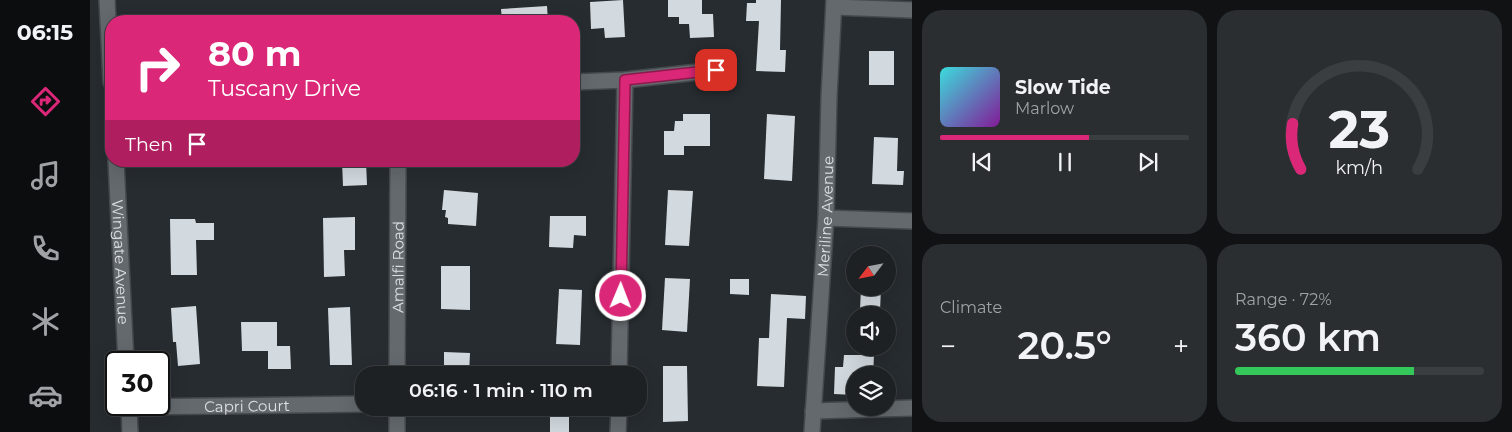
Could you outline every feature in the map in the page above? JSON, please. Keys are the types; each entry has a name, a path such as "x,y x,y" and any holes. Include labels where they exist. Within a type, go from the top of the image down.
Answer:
{"street":[{"path":"107,0 108,15"},
{"path":"834,4 912,10"},
{"name":"Meriline Avenue","path":"812,432 826,218 834,4"},
{"path":"580,82 625,80 716,70"},
{"path":"619,366 625,80"},
{"name":"Wingate Avenue","path":"116,167 125,351"},
{"name":"Amalfi Road","path":"397,366 398,167"},
{"path":"826,218 912,221"},
{"name":"Capri Court","path":"170,406 355,404"},
{"path":"813,411 912,408"},
{"path":"129,416 130,432"},
{"path":"397,416 397,432"},
{"path":"618,432 619,416"}],"building":[{"path":"623,0 625,37 605,38 604,28 591,29 590,2"},
{"path":"668,0 702,0 702,14 713,14 714,37 690,38 689,24 679,24 679,17 668,17"},
{"path":"756,0 781,0 780,50 786,50 785,72 756,71 759,21 746,21 747,3 756,3"},
{"path":"547,6 548,15 502,15 501,9"},
{"path":"869,51 894,51 894,85 869,85"},
{"path":"683,114 710,114 710,146 684,146 684,155 664,155 664,131 674,131 675,121 683,121"},
{"path":"767,114 795,116 792,181 764,179"},
{"path":"874,137 898,138 897,171 904,171 903,185 872,184"},
{"path":"342,167 366,167 367,185 343,186"},
{"path":"444,190 478,193 476,226 448,224 448,218 445,217 446,210 442,210"},
{"path":"668,190 693,191 689,246 665,245"},
{"path":"550,216 586,216 586,236 574,235 573,248 549,247"},
{"path":"355,217 355,250 344,250 345,276 324,277 323,218"},
{"path":"170,219 195,219 196,223 214,223 214,240 196,240 197,275 171,275"},
{"path":"441,266 470,266 470,310 441,309"},
{"path":"665,278 690,279 687,332 662,330"},
{"path":"730,279 749,279 749,295 730,294"},
{"path":"559,289 582,290 580,345 556,344"},
{"path":"771,294 806,296 805,319 787,318 784,387 757,386 759,338 769,338"},
{"path":"861,296 881,296 880,306 860,306"},
{"path":"196,306 200,364 178,366 176,342 173,342 171,308"},
{"path":"350,307 352,365 330,365 328,308"},
{"path":"241,322 277,322 277,346 290,346 291,369 268,369 268,351 242,351"},
{"path":"444,352 470,353 469,366 444,366"},
{"path":"844,355 874,356 873,366 846,366 846,395 834,394 835,367 843,367"},
{"path":"663,366 687,366 688,421 663,422"},
{"path":"550,416 569,416 569,432 550,432"}],"route":[{"path":"621,296 625,80 716,70"}]}
